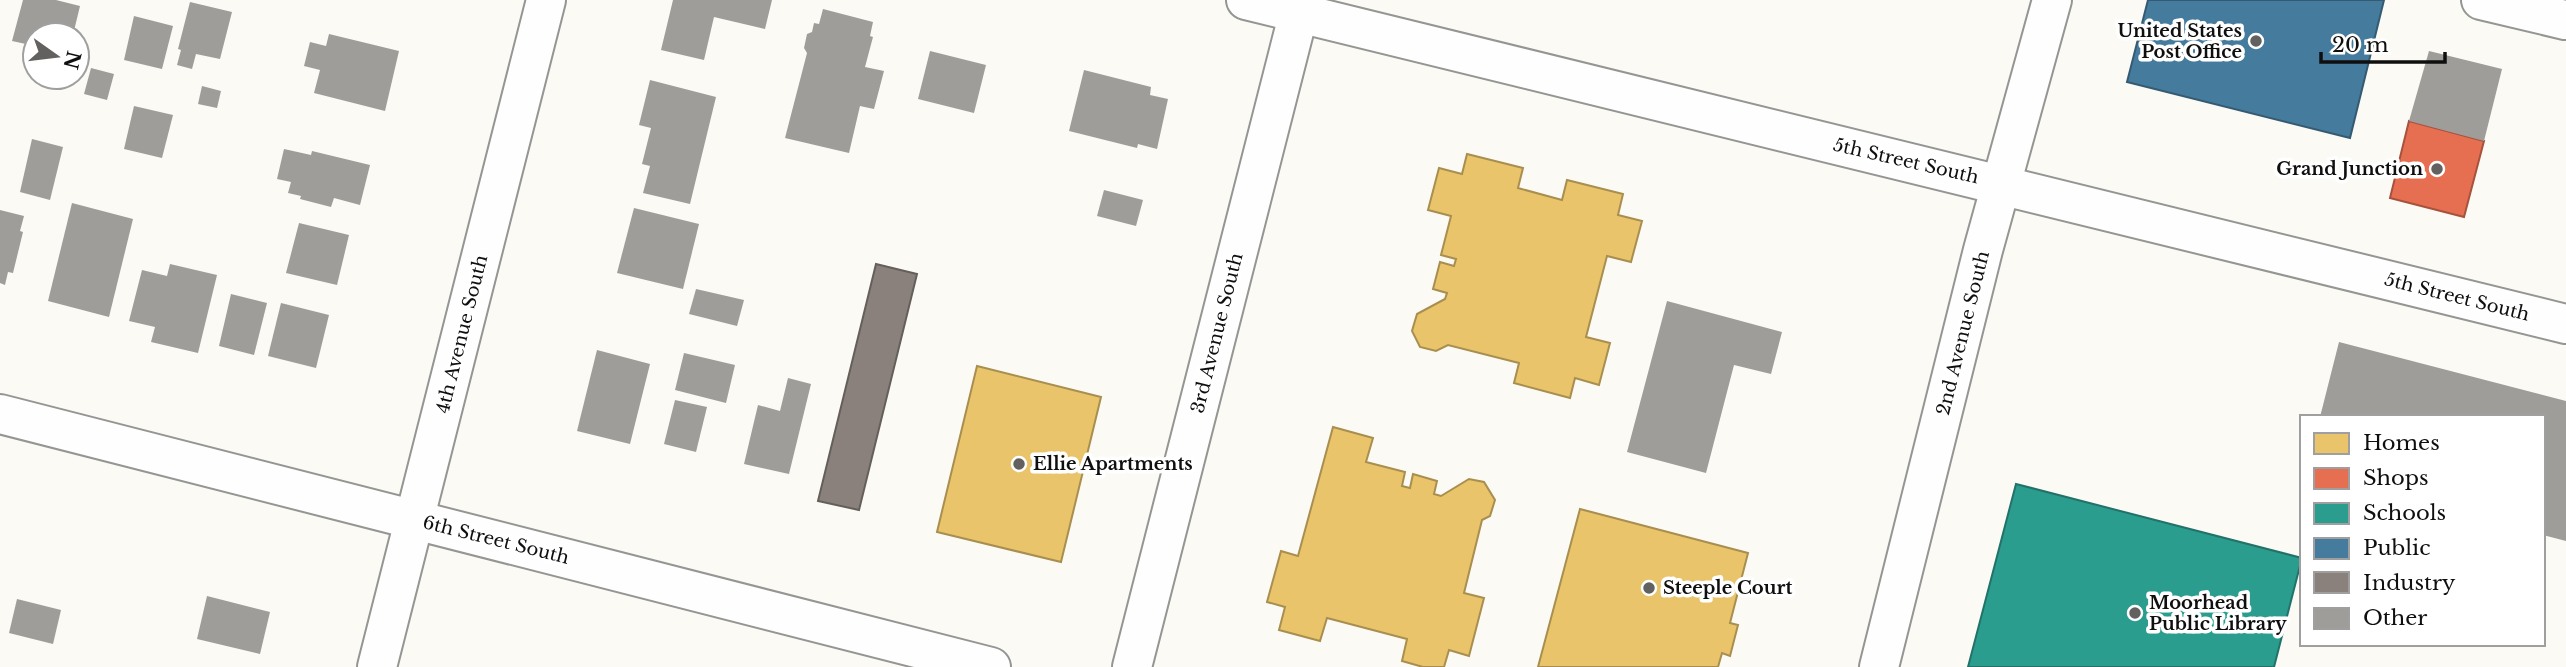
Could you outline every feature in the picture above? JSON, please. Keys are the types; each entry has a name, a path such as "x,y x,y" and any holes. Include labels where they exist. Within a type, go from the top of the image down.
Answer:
{"street":[{"name":"4th Avenue South","path":"377,667 546,0"},
{"name":"5th Street South","path":"1246,0 1300,7 2566,324"},
{"name":"2nd Avenue South","path":"1879,667 2002,184 2052,0"},
{"path":"2481,0 2565,20"},
{"name":"3rd Avenue South","path":"1132,667 1300,7"},
{"name":"6th Street South","path":"0,414 992,667"}],"building: Homes":[{"path":"1467,154 1523,168 1518,188 1562,200 1567,180 1623,194 1618,215 1642,221 1631,262 1607,256 1586,337 1610,343 1599,385 1575,378 1570,398 1514,383 1519,363 1448,345 1436,351 1420,347 1412,331 1417,314 1445,299 1447,293 1433,289 1440,262 1454,266 1456,259 1441,255 1451,216 1428,210 1439,168 1462,174"},
{"name":"Ellie Apartments","path":"977,366 1101,397 1061,562 937,532"},
{"path":"1333,427 1373,438 1366,462 1405,472 1402,486 1410,488 1413,474 1437,481 1434,494 1441,496 1469,479 1484,482 1495,500 1490,516 1482,520 1464,593 1484,598 1469,656 1449,650 1444,667 1423,667 1402,661 1407,639 1327,618 1320,641 1279,630 1285,607 1267,602 1281,551 1298,556"},
{"name":"Steeple Court","path":"1580,509 1748,553 1730,623 1738,625 1730,656 1722,653 1718,667 1538,667"}],"building: Shops":[{"name":"Grand Junction","path":"2409,121 2484,141 2464,217 2390,198"}],"building: Schools":[{"name":"Moorhead Public Library","path":"2016,484 2300,557 2274,667 1968,667"}],"building: Public":[{"name":"United States Post Office","path":"2148,0 2384,0 2350,138 2127,82"}],"building: Industry":[{"path":"876,264 917,274 859,510 818,501"}],"building: Other":[{"path":"23,0 56,0 80,6 76,21 21,21 21,43 12,41"},
{"path":"673,0 772,0 765,29 714,17 704,60 661,50"},
{"path":"190,2 232,12 220,59 196,54 192,69 177,65 181,50 178,49"},
{"path":"823,9 873,22 870,36 873,37 865,67 884,71 874,109 860,106 849,153 785,138 807,53 804,48 807,34 812,32 814,23 819,24"},
{"path":"134,16 173,26 162,69 124,60"},
{"path":"329,34 399,51 385,111 314,93 320,70 304,66 310,42 326,46"},
{"path":"930,51 986,65 974,113 918,99"},
{"path":"2429,51 2502,69 2484,141 2409,121"},
{"path":"91,68 114,74 107,100 84,94 85,91 91,91"},
{"path":"1084,70 1151,87 1150,95 1168,99 1157,149 1138,144 1137,148 1069,131"},
{"path":"650,80 716,97 690,204 643,193 650,166 642,164 651,128 639,125"},
{"path":"202,86 221,91 217,108 198,104"},
{"path":"134,106 173,115 162,158 124,149"},
{"path":"32,139 63,147 50,200 20,192"},
{"path":"284,149 311,155 312,151 370,165 360,205 334,198 331,207 288,193 291,182 277,179"},
{"path":"1104,190 1143,200 1136,226 1097,216"},
{"path":"72,203 133,219 109,317 48,301"},
{"path":"634,208 699,224 683,289 617,273"},
{"path":"0,210 24,216 13,273 8,272 5,285 0,283"},
{"path":"299,223 349,235 337,285 286,273"},
{"path":"170,264 217,275 198,353 151,342 155,327 129,321 142,270 167,276"},
{"path":"696,289 744,300 737,326 689,314"},
{"path":"231,294 267,303 254,355 219,346"},
{"path":"1667,301 1782,332 1771,374 1734,365 1706,473 1627,452"},
{"path":"281,303 329,315 316,368 268,356"},
{"path":"2339,342 2566,401 2566,541 2545,536 2545,415 2321,415"},
{"path":"597,350 650,364 630,444 577,431"},
{"path":"684,353 735,365 726,403 675,390"},
{"path":"788,378 811,384 789,474 744,464 758,405 780,411"},
{"path":"675,400 707,407 696,452 664,444"},
{"path":"207,596 270,612 260,654 197,639"},
{"path":"17,599 61,610 53,644 9,633"}],"place":[{"name":"United States Post Office","path":"2256,41"},
{"name":"Grand Junction","path":"2437,169"},
{"name":"Ellie Apartments","path":"1019,464"},
{"name":"Steeple Court","path":"1649,588"},
{"name":"Moorhead Public Library","path":"2135,613"}]}
